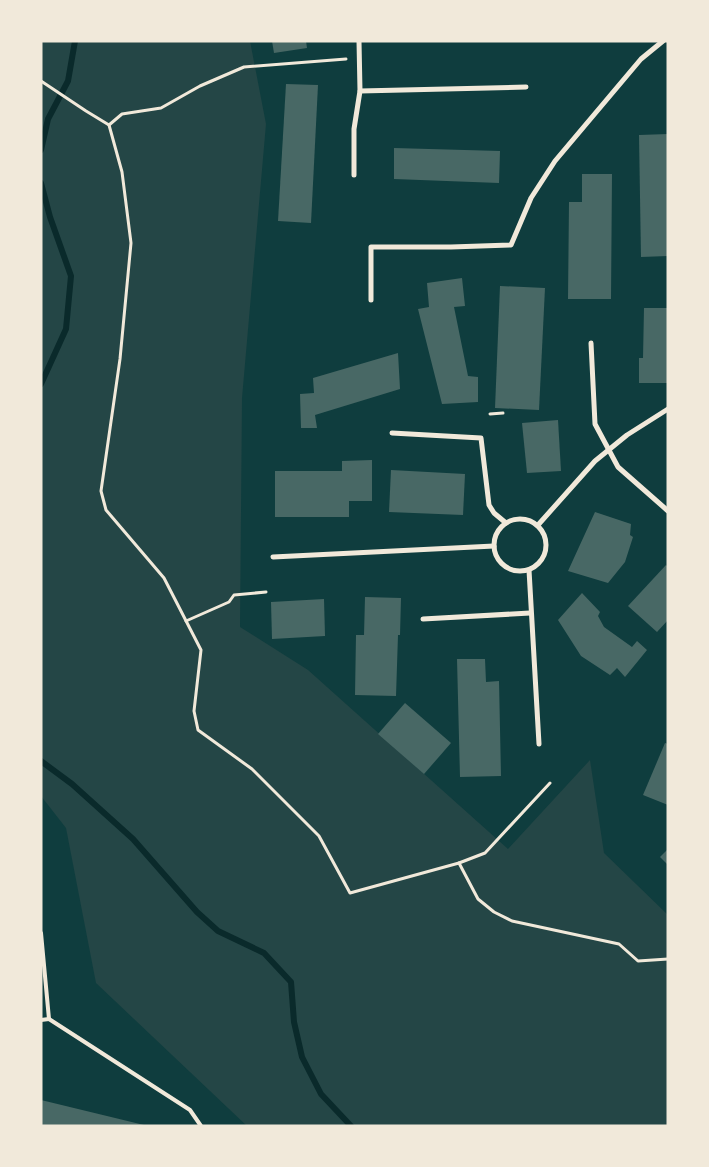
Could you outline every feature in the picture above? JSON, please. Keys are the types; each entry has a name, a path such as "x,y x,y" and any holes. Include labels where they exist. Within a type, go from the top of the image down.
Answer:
{"street":[{"path":"354,175 354,129 360,91 359,41"},
{"path":"371,300 371,247 512,245 531,198 555,161 641,59 663,41"},
{"path":"360,91 526,87"},
{"path":"591,342 595,424 618,467 668,511"},
{"path":"538,525 595,460 627,435 668,409"},
{"path":"392,433 481,438 490,505 494,513 506,523"},
{"path":"523,518 531,520 538,525 544,532 547,540 544,557 539,564 529,570 522,571 506,567 499,561 494,546 496,535 500,528 514,519 523,518"},
{"path":"272,557 494,546"},
{"path":"529,570 539,744"},
{"path":"423,619 530,613"}],"lane":[{"path":"41,933 49,1019"},
{"path":"41,1020 49,1019 190,1110 201,1126"}],"path":[{"path":"109,125 122,114 161,108 200,86 244,67 328,60"},
{"path":"41,81 86,112 109,125 122,172 131,243 120,359 101,491 106,510 164,578 201,650 194,711 198,730 252,769 319,836 350,893 459,863 485,853 550,782"},
{"path":"490,414 503,413"},
{"path":"186,620 229,602 234,595 266,592"},
{"path":"459,863 478,899 494,912 512,921 619,944 638,961 668,959"}],"shaded area":[{"path":"41,41 250,41 266,124 242,398 240,627 308,670 508,849 590,760 604,853 668,915 668,1126 247,1126 96,983 66,828 41,796"}],"building":[{"path":"272,41 306,41 307,48 274,53"},
{"path":"286,84 318,85 311,223 278,221"},
{"path":"668,134 668,256 641,257 639,135"},
{"path":"394,148 500,151 499,183 394,179"},
{"path":"582,174 612,174 611,299 568,299 569,202 582,202"},
{"path":"462,278 465,306 454,307 468,376 478,377 478,402 442,404 418,309 429,307 427,283"},
{"path":"500,286 545,288 539,410 495,408"},
{"path":"644,308 668,308 668,383 639,383 639,358 643,358"},
{"path":"398,353 400,389 315,415 317,428 301,428 300,394 314,393 313,378"},
{"path":"558,420 561,471 527,473 522,423"},
{"path":"372,460 372,501 349,501 349,517 275,517 275,471 342,471 342,461"},
{"path":"391,470 465,474 463,515 389,512"},
{"path":"595,512 631,524 630,535 633,537 625,562 608,583 568,571"},
{"path":"666,565 668,567 668,620 657,632 628,606"},
{"path":"582,593 600,612 598,616 604,627 632,647 637,641 647,650 625,677 617,668 610,675 581,656 558,620"},
{"path":"365,597 401,598 396,696 355,695 356,635 364,635"},
{"path":"324,599 325,636 272,639 271,602"},
{"path":"457,659 485,659 486,682 499,681 501,776 460,777"},
{"path":"405,703 451,743 424,774 378,734"},
{"path":"665,743 668,744 668,805 643,795"},
{"path":"668,849 668,865 660,857"},
{"path":"41,1100 144,1125 144,1126 41,1126"}],"waterway":[{"path":"41,150 48,119 68,81 75,41"},
{"path":"41,183 50,217 71,276 66,329 41,384"},
{"path":"41,761 72,784 133,839 197,912 218,931 264,953 291,982 294,1022 302,1057 321,1094 351,1126"}]}
